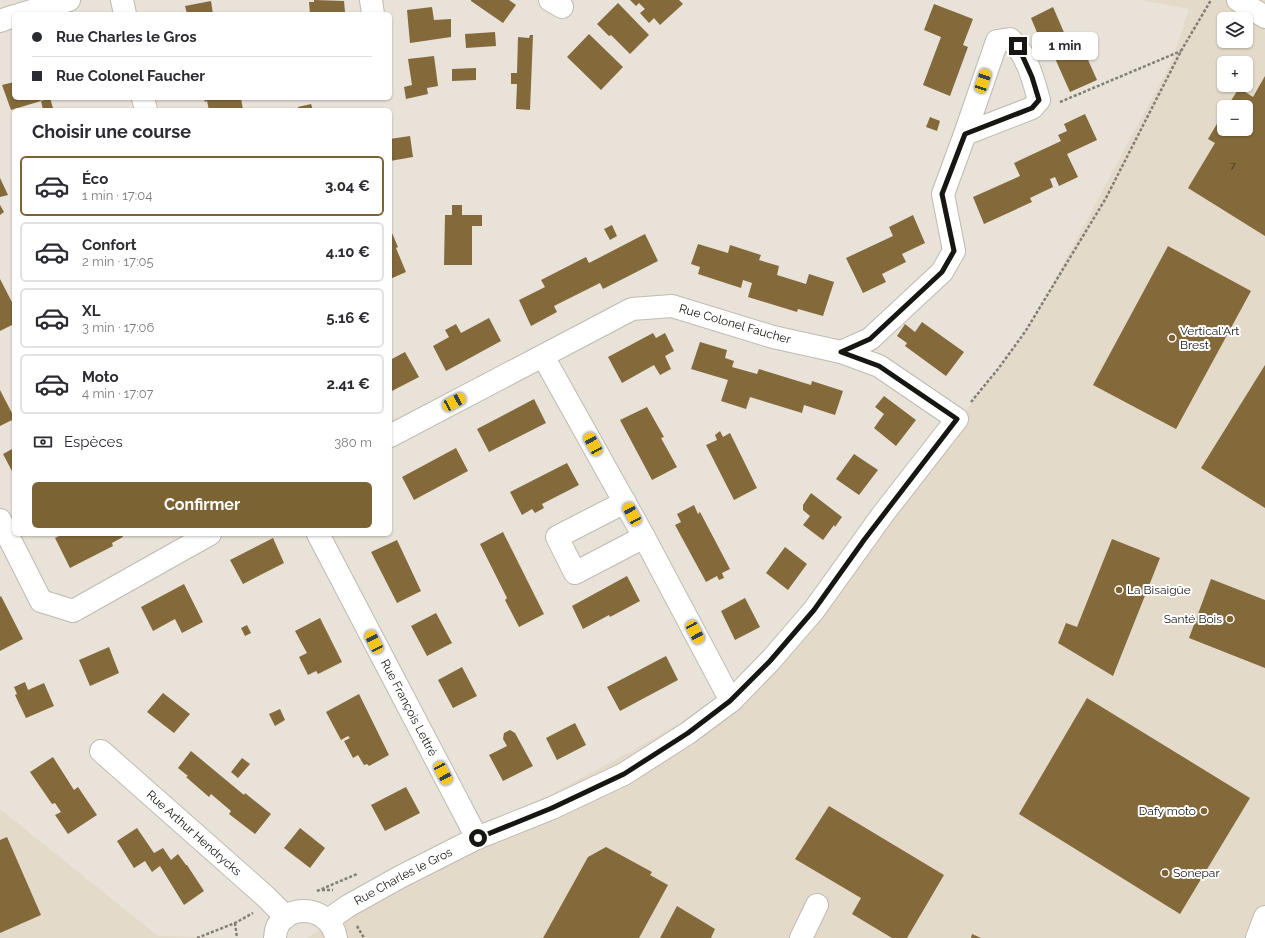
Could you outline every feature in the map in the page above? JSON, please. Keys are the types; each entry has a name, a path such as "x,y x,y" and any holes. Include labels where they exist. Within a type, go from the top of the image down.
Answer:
{"street":[{"path":"28,12 69,0"},
{"path":"122,0 125,12"},
{"path":"371,0 373,12"},
{"path":"1238,0 1265,17"},
{"path":"0,21 12,17"},
{"path":"841,352 870,339 942,272 954,251 942,194 965,134 996,41 1010,39 1018,46 1032,77 1039,100 1032,108 965,134"},
{"name":"Rue Colonel Faucher","path":"392,435 632,309 672,306 773,337 841,352 879,366 957,419"},
{"path":"543,356 644,537 730,701"},
{"name":"Rue Charles le Gros","path":"332,929 348,906 400,877 478,838 552,808 624,774 688,733 730,701 770,661 814,610 878,521 957,419"},
{"path":"625,502 557,537 575,573 644,537"},
{"path":"0,520 41,601 73,611 206,536"},
{"name":"Rue François Lettré","path":"319,536 478,838"},
{"name":"Rue Arthur Hendrycks","path":"101,751 265,896 286,917"},
{"path":"801,938 817,905"},
{"path":"275,938 279,925 286,917 294,912 303,910 317,913 332,929"},
{"path":"1257,938 1265,917"}],"path":[{"path":"957,419 998,368 1024,332 1106,198 1181,51 1211,0"},
{"path":"1039,100 1055,105 1181,51"},
{"path":"235,923 237,938"}],"shaded area":[{"path":"1140,0 1265,0 1265,938 307,938 503,820 632,751 727,695 913,478 1025,335 1171,63 1189,9"},
{"path":"0,809 158,936 233,938 0,938"}],"building":[{"path":"314,0 344,1 345,12 310,12 309,2 314,2"},
{"path":"471,0 509,0 516,5 503,23"},
{"path":"630,0 679,0 683,4 660,25 654,18 649,23 640,13 645,9 639,3 636,6"},
{"path":"211,1 213,12 186,12 185,6"},
{"path":"618,3 649,35 630,54 611,35 609,36 597,24"},
{"path":"934,4 973,19 963,45 968,47 950,96 923,85 941,37 924,30"},
{"path":"432,7 434,20 451,19 451,37 410,43 407,10"},
{"path":"1053,7 1066,37 1076,33 1097,80 1070,92 1049,45 1043,47 1031,18"},
{"path":"495,32 496,46 466,48 465,34"},
{"path":"589,34 623,67 601,90 567,57"},
{"path":"530,35 533,35 530,110 516,109 517,84 511,84 511,73 517,73 518,37 529,38"},
{"path":"434,56 438,86 427,88 428,94 406,99 404,87 412,85 408,59"},
{"path":"476,68 476,80 452,81 452,69"},
{"path":"1265,76 1265,236 1188,188 1215,143 1208,139 1217,124 1217,136 1253,136 1253,100 1231,100 1236,92 1245,92 1253,97"},
{"path":"12,82 12,100 41,101 18,108 12,108 11,110 2,85"},
{"path":"51,100 53,108 43,108 41,101"},
{"path":"204,100 241,100 243,108 209,108 207,101 205,102"},
{"path":"311,104 312,108 298,108"},
{"path":"1085,114 1097,140 1067,154 1078,177 1059,186 1055,177 1050,179 1053,187 1030,198 1032,202 984,224 973,197 1020,176 1014,163 1061,141 1058,135 1067,131 1064,124"},
{"path":"930,117 940,121 937,131 926,127"},
{"path":"410,136 413,157 392,161 392,139"},
{"path":"0,178 8,195 0,197"},
{"path":"0,205 4,212 0,215"},
{"path":"452,205 462,205 462,215 482,215 482,226 472,226 472,265 444,265 445,215 452,215"},
{"path":"913,215 925,243 902,254 906,262 882,274 886,282 863,293 846,258 893,236 889,227"},
{"path":"612,225 617,236 610,240 604,229"},
{"path":"392,233 398,247 396,248 406,272 392,278"},
{"path":"645,234 658,261 603,289 600,283 554,306 557,312 531,326 519,300 545,287 541,280 586,257 589,263"},
{"path":"698,244 728,253 730,245 761,255 759,260 779,266 777,275 806,284 809,274 834,282 823,316 798,309 797,312 748,297 752,283 743,280 741,288 698,274 700,267 691,264"},
{"name":"Vertical'Art Brest","path":"1168,246 1251,291 1176,429 1093,385"},
{"path":"0,279 12,302 12,325 0,331"},
{"path":"489,318 501,341 446,371 433,346 449,337 445,330 456,324 461,333"},
{"path":"922,322 964,352 946,376 905,346 907,343 897,336 905,324 915,332"},
{"path":"653,333 656,338 665,333 674,351 665,356 671,369 660,375 654,365 622,383 608,357"},
{"path":"700,342 727,350 725,358 734,361 732,367 757,374 759,369 811,385 812,381 843,391 835,415 804,405 802,413 750,397 746,409 721,401 728,380 691,369"},
{"path":"405,352 419,377 392,391 392,359"},
{"path":"1265,365 1265,508 1201,468"},
{"path":"0,390 12,413 12,420 0,426"},
{"path":"884,396 916,420 896,446 874,428 884,414 875,407"},
{"path":"534,399 546,423 489,452 477,429"},
{"path":"647,407 664,437 661,438 677,467 652,480 620,420"},
{"path":"720,431 723,437 730,433 757,488 734,500 706,445 717,440 715,435"},
{"path":"456,448 468,471 414,500 402,477"},
{"path":"12,449 12,471 3,454"},
{"path":"854,454 878,470 859,495 836,479"},
{"path":"567,463 579,485 542,504 544,508 535,513 532,509 522,515 510,492"},
{"path":"811,493 842,517 823,540 803,525 810,516 803,510 803,505"},
{"path":"694,505 698,514 700,512 730,569 722,573 724,578 719,580 717,576 706,582 675,525 681,522 677,514"},
{"path":"503,532 544,614 519,627 505,600 507,598 480,544"},
{"path":"59,536 123,537 112,543 113,546 70,568 55,538"},
{"path":"273,538 284,563 243,584 230,560"},
{"name":"La Bisaigüe","path":"1112,539 1160,558 1113,676 1058,643 1066,623 1077,627"},
{"path":"397,540 421,591 397,603 371,552"},
{"path":"785,547 807,564 788,590 766,573"},
{"path":"627,576 640,601 583,629 572,606"},
{"name":"Santé Bois","path":"1211,579 1265,600 1265,668 1189,638"},
{"path":"184,584 203,622 182,633 175,619 153,631 141,607"},
{"path":"1,596 23,639 0,651 0,597"},
{"path":"745,598 760,627 735,640 721,611"},
{"path":"436,613 452,643 427,656 411,626"},
{"path":"320,618 342,662 318,674 316,671 308,675 299,657 307,653 295,631"},
{"path":"247,625 251,633 245,636 241,628"},
{"path":"109,647 119,673 90,686 79,660"},
{"path":"666,656 678,680 620,711 607,687"},
{"path":"462,667 477,696 453,708 438,680"},
{"path":"25,682 28,690 44,683 54,706 26,718 15,695 17,694 14,687"},
{"path":"163,693 190,714 174,733 147,712"},
{"path":"359,694 389,755 369,766 367,764 364,765 358,755 353,758 344,741 350,738 348,736 341,740 326,712"},
{"path":"1087,698 1250,798 1180,914 1019,814"},
{"path":"280,709 285,720 275,726 269,714"},
{"path":"575,723 586,745 557,760 546,738"},
{"path":"510,730 515,733 533,766 503,781 489,755 507,746 503,739 504,733"},
{"path":"191,751 244,795 245,793 271,814 255,834 229,814 231,811 211,794 209,797 178,768"},
{"path":"53,757 74,790 78,787 97,815 68,834 55,815 61,812 55,803 52,804 30,772"},
{"path":"242,758 250,764 238,778 231,772"},
{"path":"406,787 420,813 385,831 371,805"},
{"path":"829,806 944,875 907,938 892,938 852,914 861,898 795,859"},
{"path":"137,828 154,853 163,848 171,860 178,854 204,891 184,905 160,866 152,872 145,861 134,868 117,841"},
{"path":"300,828 325,848 310,868 284,848"},
{"path":"7,837 41,915 0,933 0,840"},
{"path":"606,847 652,872 650,875 668,885 639,938 543,938 588,857"},
{"path":"677,906 715,929 711,938 660,938"},
{"path":"972,934 981,938 971,938"}],"place":[{"name":"Vertical'Art Brest","path":"1172,338"},
{"name":"La Bisaigüe","path":"1119,590"},
{"name":"Santé Bois","path":"1230,619"},
{"name":"Dafy moto","path":"1204,811"},
{"name":"Sonepar","path":"1165,873"}],"route":[{"path":"478,838 552,808 624,774 688,733 730,701 770,661 814,610 854,552 957,419 879,366 841,352 870,339 942,272 954,251 942,194 965,134 1032,108 1039,100 1032,77 1018,46"}]}
